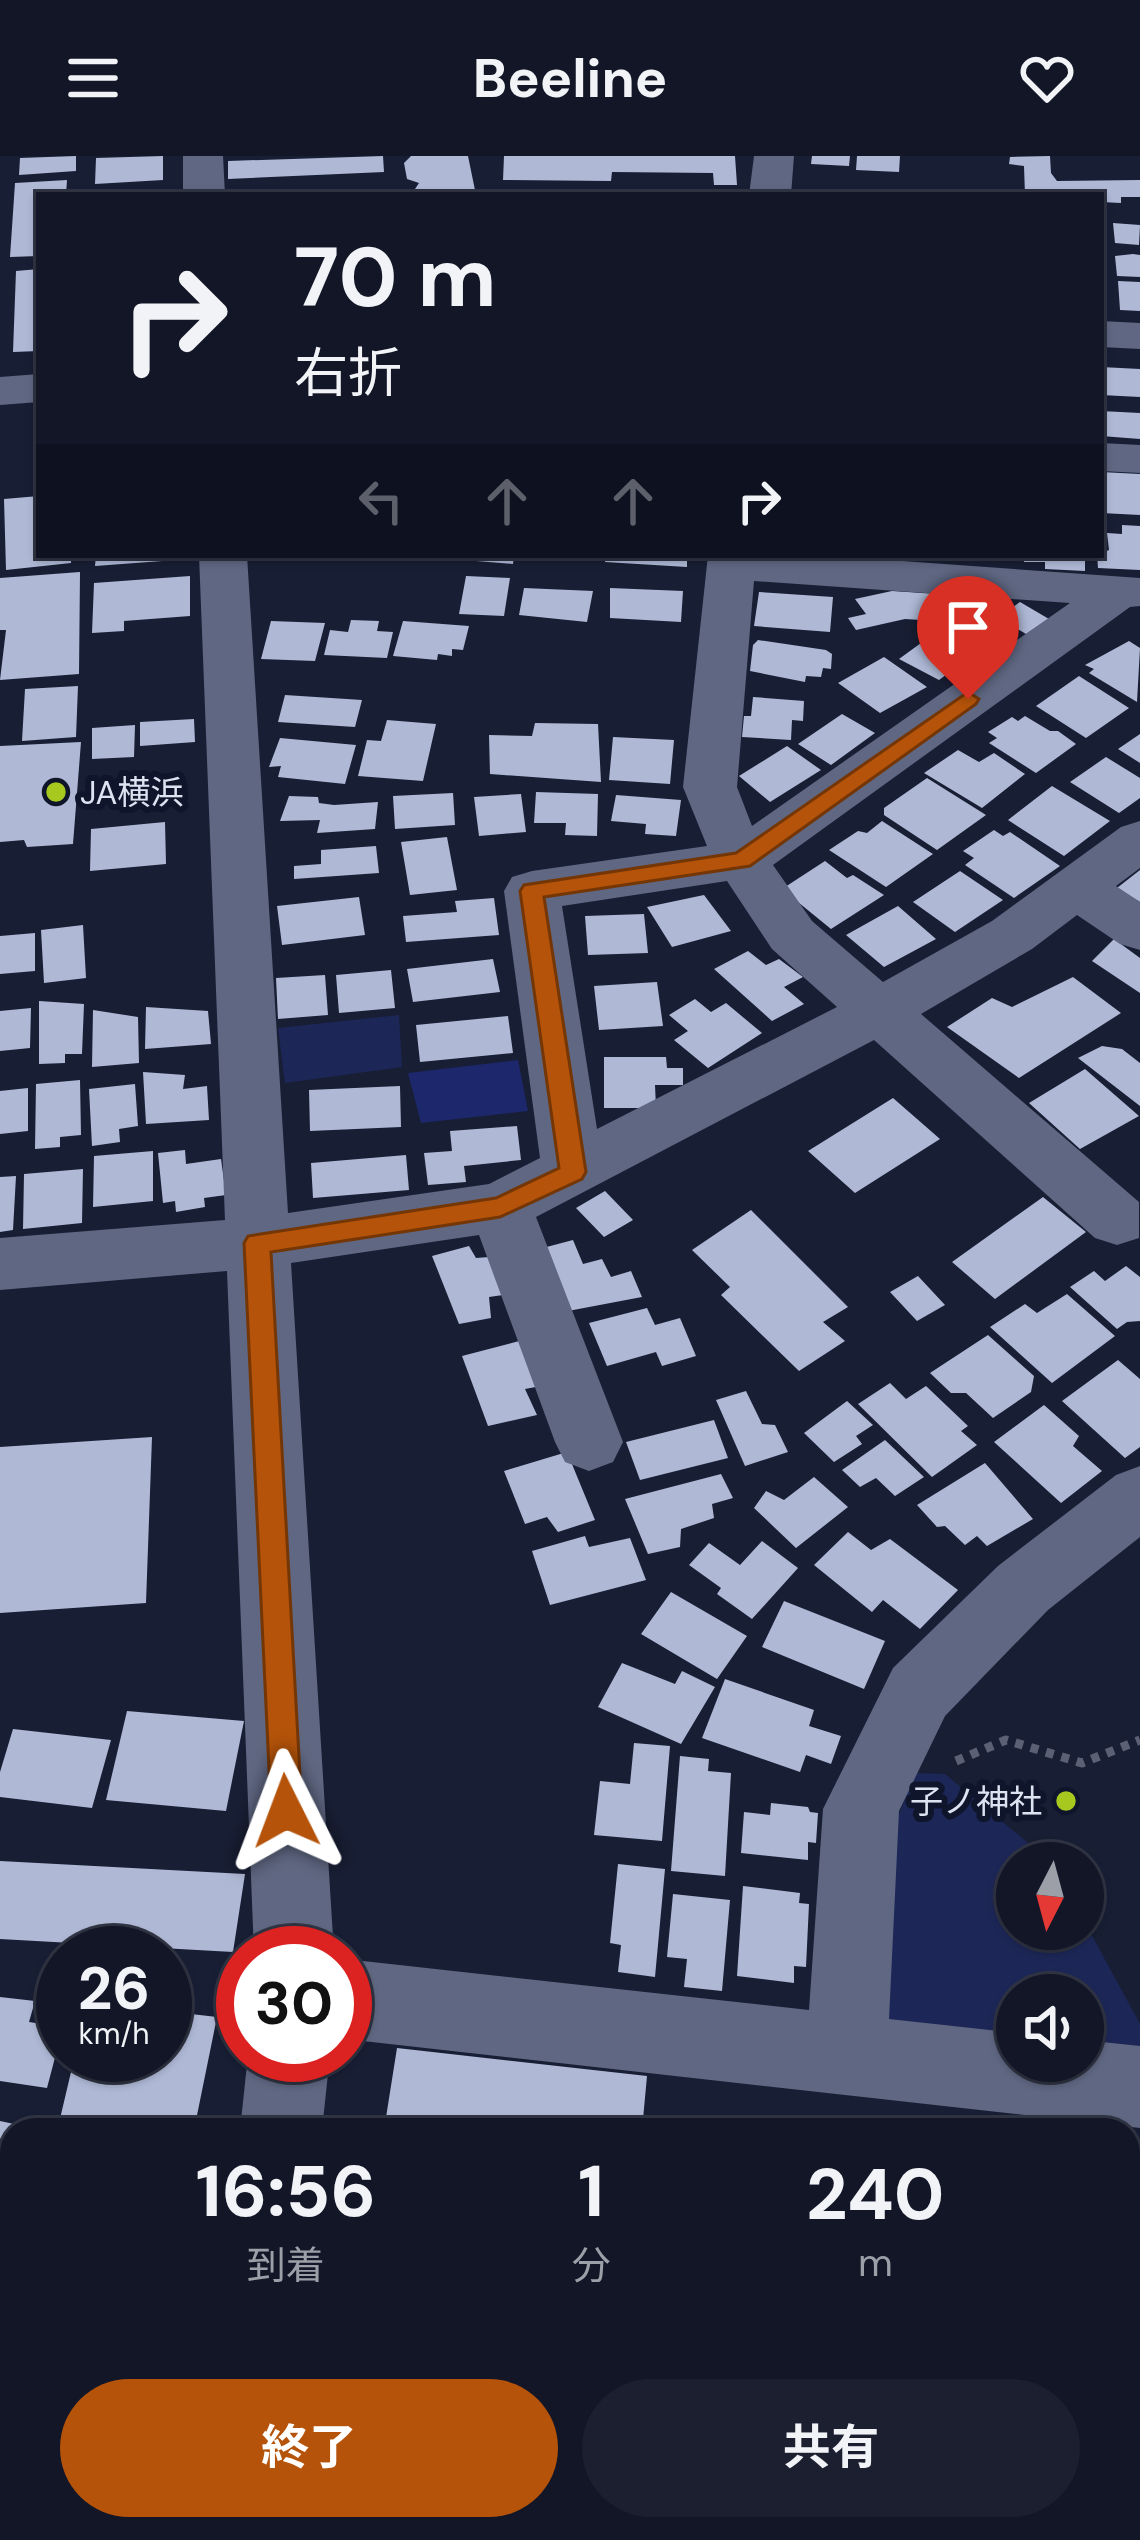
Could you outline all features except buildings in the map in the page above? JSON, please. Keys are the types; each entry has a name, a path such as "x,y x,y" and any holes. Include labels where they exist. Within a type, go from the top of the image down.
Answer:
{"street":[{"path":"202,156 204,192"},
{"path":"770,192 774,156"},
{"path":"1104,334 1140,336"},
{"path":"0,391 36,388"},
{"path":"1104,457 1140,459"},
{"path":"223,558 293,1926"},
{"path":"1117,1220 792,935 742,860 710,787 732,560 1130,592"},
{"path":"573,1172 532,891 742,860 1130,592"},
{"path":"0,1264 257,1243 500,1207 878,1012 1012,935 1140,840"},
{"path":"1076,887 1140,930"},
{"path":"500,1207 589,1442"},
{"path":"847,2054 861,1809 919,1692 1023,1588 1140,1496"},
{"path":"372,2002 1140,2087"},
{"path":"282,2118 286,2082"}],"path":[{"path":"945,1766 1006,1740 1082,1763 1140,1739"}],"shaded area":[{"path":"399,1015 402,1067 285,1083 278,1028"},
{"path":"518,1060 528,1111 421,1123 408,1073"},
{"path":"915,1773 945,1774 1027,1842 996,1842 996,1950 1100,1950 1140,2024 1140,2050 1104,2047 1104,1974 996,1974 996,2038 880,2029 891,1835"}],"place":[{"name":"JA横浜","path":"56,792"},
{"name":"子ノ神社","path":"1066,1801"}],"route":[{"path":"286,1811 257,1243 500,1207 573,1172 532,891 742,860 968,699"}]}
